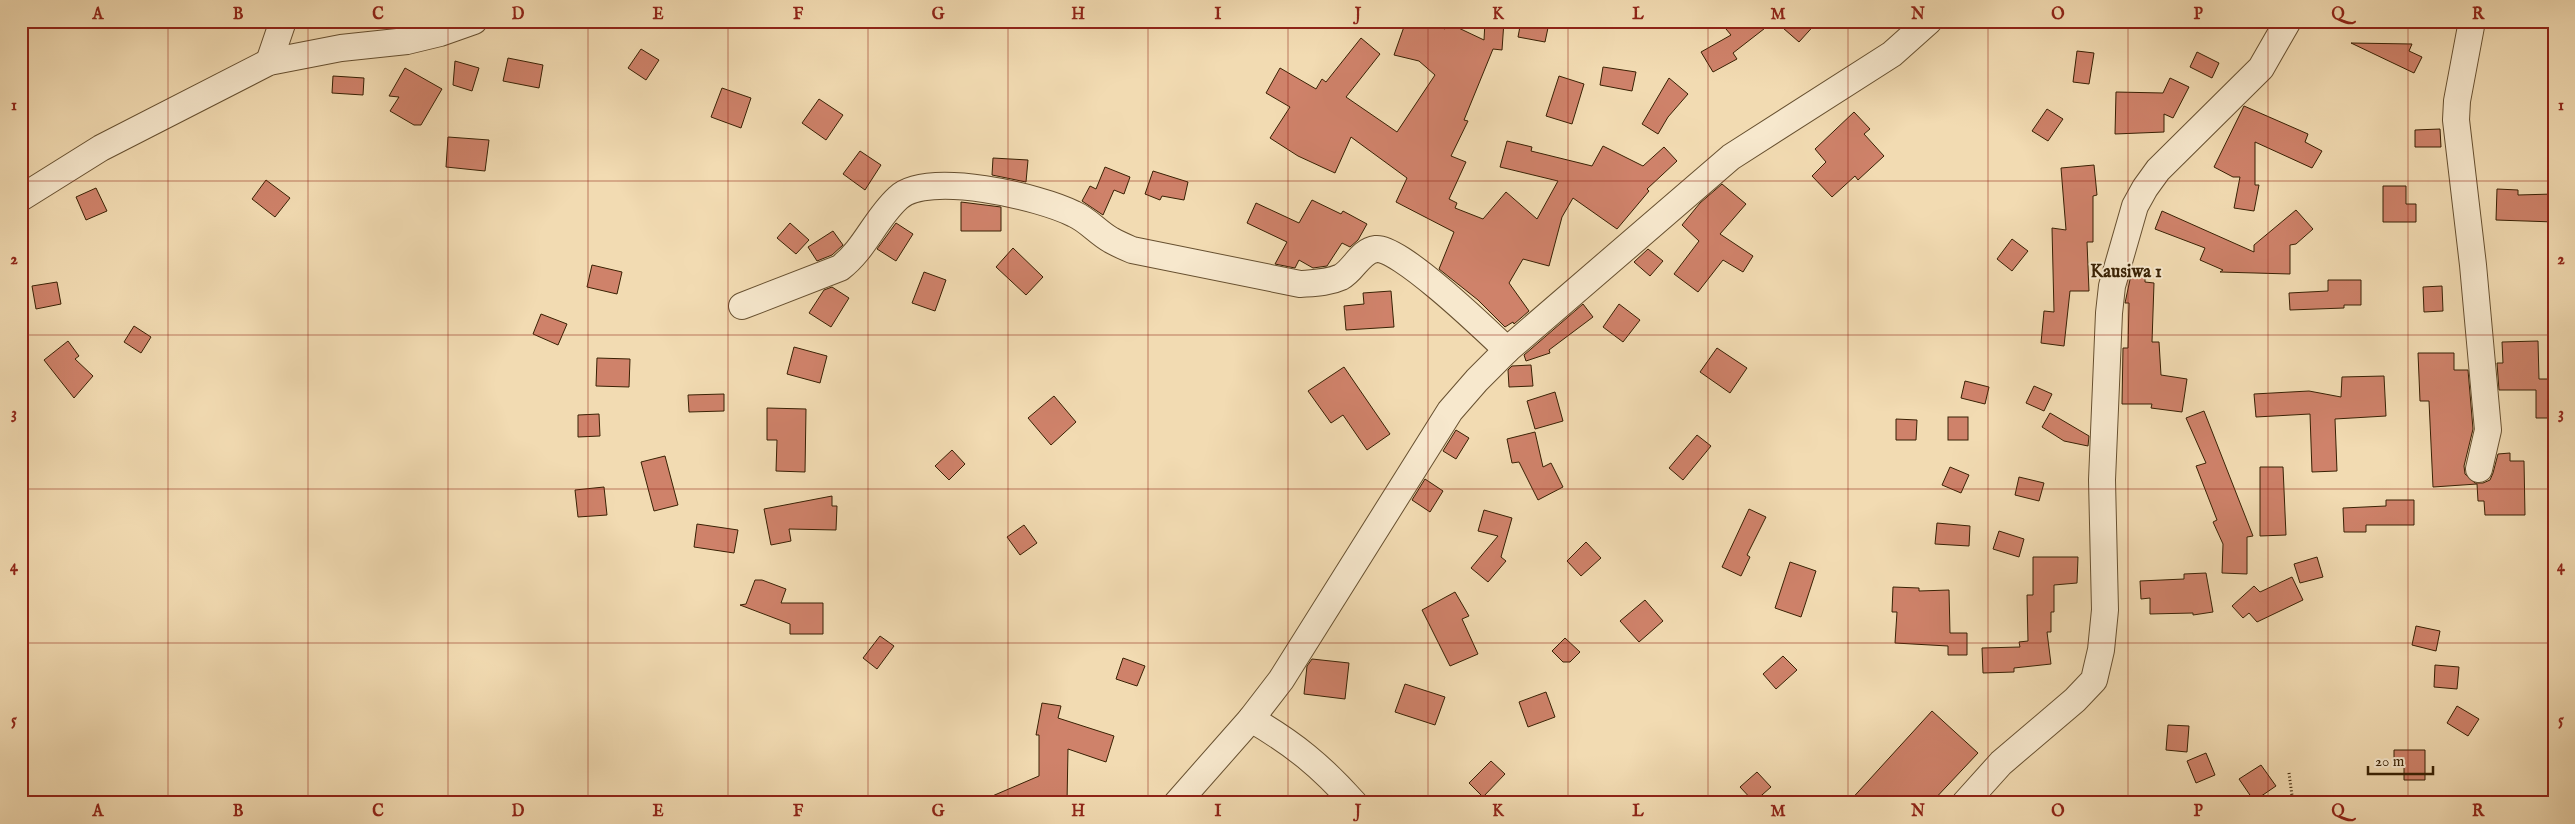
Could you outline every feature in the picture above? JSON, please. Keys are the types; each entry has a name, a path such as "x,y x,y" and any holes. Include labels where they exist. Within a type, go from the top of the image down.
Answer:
{"street":[{"path":"269,62 283,21"},
{"path":"21,198 101,148 269,62 341,48 407,41 440,33 474,21"},
{"path":"1177,803 1251,719 1297,655 1450,411 1477,380 1507,350 1731,157 1892,54 1929,21"},
{"path":"1965,803 2001,763 2075,700 2094,680 2101,650 2105,610 2102,480 2109,313 2112,286 2135,206 2158,170 2261,68 2288,21"},
{"path":"2472,21 2457,101 2456,120 2473,264 2488,430 2479,469"},
{"path":"742,306 840,268 851,260 898,197 914,188 933,186 973,187 1015,195 1074,214 1110,240 1132,250 1300,284 1323,283 1342,276 1366,252 1378,248 1391,252 1411,264 1507,350"},
{"path":"1251,719 1293,744 1318,764 1354,803"}],"path":[{"path":"2289,773 2293,803"}],"building":[{"path":"1406,21 1422,21 1445,29 1448,23 1484,40 1485,21 1504,21 1502,50 1493,49 1464,120 1468,121 1451,156 1466,162 1449,199 1457,203 1455,208 1483,219 1506,192 1537,219 1558,181 1500,167 1507,141 1532,147 1531,151 1592,166 1603,146 1643,166 1664,147 1677,161 1647,189 1649,191 1617,229 1573,198 1562,217 1549,266 1523,259 1509,283 1529,311 1514,324 1513,322 1505,327 1478,300 1439,269 1454,232 1396,202 1407,178 1351,137 1335,173 1298,156 1270,138 1290,107 1266,93 1280,68 1316,89 1322,79 1326,82 1361,38 1380,54 1346,97 1397,132 1435,75 1419,61 1394,55"},
{"path":"1521,21 1549,23 1545,42 1518,37"},
{"path":"1736,21 1746,21 1748,24 1754,21 1767,21 1769,25 1733,53 1737,59 1713,72 1701,52 1731,35 1726,29"},
{"path":"1775,21 1818,21 1799,42"},
{"path":"2351,43 2412,44 2409,51 2422,57 2414,73"},
{"path":"641,49 659,60 646,80 628,68"},
{"path":"2077,51 2094,53 2089,84 2073,82"},
{"path":"2197,52 2219,63 2212,78 2190,67"},
{"path":"508,58 543,65 539,88 503,81"},
{"path":"455,61 479,68 472,91 453,85"},
{"path":"1603,67 1636,72 1632,91 1600,85"},
{"path":"405,68 442,89 421,125 414,125 390,111 399,97 389,96"},
{"path":"333,76 364,78 363,95 332,93"},
{"path":"1559,76 1584,84 1572,124 1546,116"},
{"path":"1669,78 1688,94 1668,117 1658,134 1642,124"},
{"path":"2170,78 2189,87 2173,118 2164,114 2164,132 2115,134 2116,92 2163,93"},
{"path":"722,88 751,98 741,128 711,117"},
{"path":"819,99 843,115 826,140 802,123"},
{"path":"2244,106 2308,134 2305,142 2322,151 2312,168 2255,142 2255,185 2259,185 2254,211 2234,208 2240,177 2233,177 2214,167"},
{"path":"2047,109 2063,119 2048,141 2032,131"},
{"path":"1854,112 1870,129 1864,134 1884,156 1858,180 1855,176 1832,197 1812,176 1826,162 1815,149"},
{"path":"2440,129 2441,147 2415,147 2415,130"},
{"path":"448,137 489,140 485,171 446,167"},
{"path":"860,151 881,165 865,190 843,174"},
{"path":"993,158 1028,160 1026,182 992,175"},
{"path":"2094,165 2097,195 2093,196 2093,242 2087,242 2089,291 2070,291 2064,346 2041,343 2044,311 2054,312 2052,228 2066,230 2061,168"},
{"path":"1105,167 1130,177 1124,194 1114,190 1103,215 1082,201 1090,186 1096,189"},
{"path":"1153,171 1188,182 1184,200 1162,196 1160,200 1145,194"},
{"path":"266,180 290,198 275,217 252,199"},
{"path":"1722,184 1746,204 1720,234 1753,256 1743,272 1723,260 1698,292 1674,274 1699,241 1682,225 1700,203"},
{"path":"2383,186 2406,186 2406,204 2416,204 2416,222 2383,222"},
{"path":"96,188 107,211 86,220 76,197"},
{"path":"2497,189 2518,190 2518,195 2554,194 2554,222 2496,220"},
{"path":"1312,200 1341,214 1343,211 1367,224 1358,240 1350,247 1342,243 1327,266 1313,268 1299,260 1295,268 1275,264 1287,242 1247,223 1256,203 1299,223"},
{"path":"961,202 1001,207 1001,231 961,231"},
{"path":"2296,210 2313,229 2296,244 2290,245 2290,274 2220,272 2223,270 2200,260 2205,248 2155,229 2162,211 2254,252 2254,245"},
{"path":"790,223 809,240 796,254 777,238"},
{"path":"896,223 913,234 896,261 877,249"},
{"path":"833,231 843,245 832,255 817,261 808,247"},
{"path":"2012,239 2028,251 2012,271 1997,259"},
{"path":"1013,248 1043,277 1026,295 996,267"},
{"path":"1648,249 1663,261 1650,276 1634,262"},
{"path":"592,265 622,272 617,294 587,287"},
{"path":"924,272 946,280 935,311 912,303"},
{"path":"2131,275 2145,276 2145,282 2154,283 2152,342 2159,342 2161,375 2187,379 2182,412 2151,408 2152,404 2122,404 2123,348 2128,348 2129,303 2125,303"},
{"path":"2328,280 2361,280 2361,305 2344,305 2344,308 2290,310 2289,293 2328,291"},
{"path":"57,282 61,304 36,309 32,286"},
{"path":"2442,286 2443,311 2424,312 2423,287"},
{"path":"832,287 849,298 831,327 809,313 824,290"},
{"path":"1391,291 1394,327 1346,330 1344,306 1364,304 1363,293"},
{"path":"1583,304 1593,317 1549,350 1550,353 1526,361 1524,355"},
{"path":"1619,304 1640,320 1623,342 1603,327"},
{"path":"541,314 567,324 558,345 533,334"},
{"path":"134,326 151,337 141,353 124,342"},
{"path":"68,341 79,356 75,359 93,376 74,398 44,360"},
{"path":"2538,341 2539,379 2554,379 2554,418 2536,418 2536,390 2499,390 2497,363 2503,363 2502,342"},
{"path":"794,347 827,356 820,383 787,374"},
{"path":"1717,348 1747,368 1730,393 1700,372"},
{"path":"2418,353 2454,353 2454,370 2468,370 2473,429 2464,466 2465,474 2475,483 2483,483 2490,480 2498,454 2510,453 2510,461 2524,461 2525,515 2485,515 2484,501 2478,501 2477,484 2433,487 2429,401 2420,401"},
{"path":"597,358 630,359 629,387 596,386"},
{"path":"1531,365 1533,386 1509,387 1508,370 1512,366"},
{"path":"1344,367 1390,434 1367,450 1343,415 1331,423 1308,391"},
{"path":"2384,376 2386,416 2335,419 2337,471 2312,472 2310,414 2256,417 2254,394 2309,391 2341,397 2342,377"},
{"path":"1965,381 1989,387 1985,404 1961,398"},
{"path":"2034,386 2052,394 2044,411 2026,403"},
{"path":"1555,392 1563,421 1535,429 1527,401"},
{"path":"724,394 724,411 689,412 688,395"},
{"path":"1054,396 1076,422 1051,445 1028,418"},
{"path":"767,408 806,409 805,472 776,471 777,440 767,440"},
{"path":"2204,411 2253,536 2247,537 2247,574 2222,573 2223,544 2213,522 2217,520 2196,466 2206,463 2186,418"},
{"path":"2050,413 2089,436 2088,446 2064,441 2042,427"},
{"path":"599,414 600,436 578,437 578,415"},
{"path":"1948,417 1968,417 1968,440 1948,440"},
{"path":"1896,419 1917,420 1916,440 1896,440"},
{"path":"1456,430 1469,438 1456,459 1443,451"},
{"path":"1535,432 1543,467 1551,463 1563,487 1538,500 1519,462 1512,463 1507,439"},
{"path":"1697,435 1711,446 1683,480 1669,468"},
{"path":"952,450 965,464 949,480 935,466"},
{"path":"665,456 678,505 654,511 641,462"},
{"path":"1950,467 1969,475 1961,493 1942,485"},
{"path":"2260,467 2283,467 2286,535 2260,536"},
{"path":"2019,477 2044,483 2039,501 2015,495"},
{"path":"1425,479 1443,491 1430,512 1412,500"},
{"path":"604,487 607,515 578,517 575,490"},
{"path":"832,496 832,506 837,506 836,530 789,529 791,541 771,545 764,509"},
{"path":"2386,500 2414,500 2414,525 2366,525 2366,532 2344,532 2343,508 2386,506"},
{"path":"1749,509 1766,517 1747,555 1750,557 1741,576 1722,567"},
{"path":"1484,510 1512,518 1501,557 1506,561 1488,582 1471,568 1498,536 1478,531"},
{"path":"1937,523 1970,526 1969,546 1935,544"},
{"path":"697,524 738,530 734,553 694,547"},
{"path":"1024,525 1037,543 1020,555 1007,537"},
{"path":"1999,531 2024,539 2019,557 1993,549"},
{"path":"1586,542 1601,558 1581,576 1567,561"},
{"path":"2033,557 2078,557 2077,583 2054,585 2054,612 2051,612 2051,632 2047,632 2051,664 2014,668 2014,672 1983,673 1982,648 2020,647 2019,642 2028,641 2027,595 2033,595"},
{"path":"2317,557 2323,577 2300,583 2294,564"},
{"path":"1790,562 1816,571 1801,617 1775,608"},
{"path":"2206,573 2213,612 2193,615 2193,613 2150,614 2150,598 2141,599 2140,581 2184,579 2184,574"},
{"path":"2292,577 2303,600 2257,622 2249,613 2243,618 2232,606 2254,586 2260,592"},
{"path":"755,580 762,580 786,589 781,603 823,603 823,634 790,634 790,624 740,605 746,604"},
{"path":"1893,587 1919,588 1919,591 1949,590 1950,633 1967,633 1967,655 1948,655 1948,646 1895,643 1897,612 1892,612"},
{"path":"1455,592 1469,616 1462,619 1478,654 1450,666 1422,610"},
{"path":"1645,600 1663,621 1639,642 1620,621"},
{"path":"2416,626 2440,631 2436,651 2412,645"},
{"path":"880,636 894,646 877,669 863,658"},
{"path":"1565,638 1580,652 1570,662 1563,662 1552,651"},
{"path":"1783,656 1797,670 1776,689 1763,674"},
{"path":"1123,658 1145,666 1137,686 1116,679"},
{"path":"1312,659 1349,663 1345,699 1304,694 1307,666"},
{"path":"2435,665 2459,667 2457,689 2434,687"},
{"path":"1405,684 1445,697 1435,725 1395,712"},
{"path":"1546,692 1555,717 1528,727 1519,702"},
{"path":"1042,703 1061,706 1058,718 1114,736 1106,762 1068,749 1067,803 976,803 1039,776 1039,735 1036,735"},
{"path":"2457,706 2479,719 2468,736 2447,723"},
{"path":"1932,711 1978,753 1931,803 1848,803"},
{"path":"2168,725 2189,726 2187,752 2166,750"},
{"path":"2394,750 2425,750 2425,780 2404,780 2404,767 2394,767"},
{"path":"2206,753 2215,775 2196,783 2187,761"},
{"path":"1491,761 1505,774 1483,797 1469,783"},
{"path":"2261,765 2276,786 2254,801 2239,779"},
{"path":"1757,772 1771,787 1754,802 1740,787"}],"district":[{"name":"Kausiwa 1","path":"2126,272"}]}
